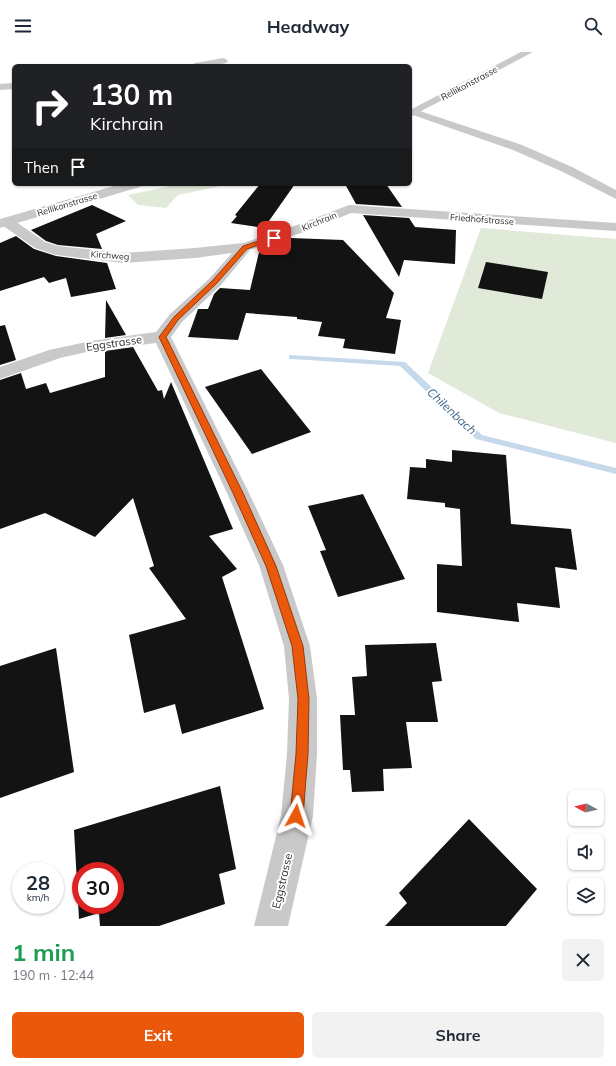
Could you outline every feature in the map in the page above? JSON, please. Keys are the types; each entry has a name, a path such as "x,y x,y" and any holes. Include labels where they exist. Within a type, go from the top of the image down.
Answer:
{"street":[{"name":"Rellikonstrasse","path":"412,113 528,52"},
{"path":"211,54 227,64"},
{"path":"0,87 12,86"},
{"path":"412,113 504,142 560,166 616,195"},
{"name":"Rellikonstrasse","path":"4,223 128,186"},
{"name":"Friedhofstrasse","path":"349,209 616,228"},
{"name":"Kirchrain","path":"162,337 176,318 215,282 245,248 302,228 349,209"},
{"name":"Kirchweg","path":"4,223 40,245 56,250 123,258 245,248"},
{"name":"Eggstrasse","path":"0,373 55,354 91,346 162,337 238,493 271,566 297,646 303,699 302,754 296,816 280,892 271,926"}],"green space":[{"path":"171,186 221,186 178,195 166,208 138,205 128,195"},
{"path":"481,228 616,239 616,443 499,413 428,373"}],"building":[{"path":"258,186 294,186 264,228 231,223 237,216 235,215"},
{"path":"346,186 387,186 402,207 356,204"},
{"path":"92,205 126,221 96,234 102,249 58,245 46,241 31,230"},
{"path":"363,215 409,218 415,227 456,230 455,264 404,260 399,277"},
{"path":"16,236 34,249 56,256 107,263 116,289 71,297 66,278 49,283 44,277 0,291 0,243"},
{"path":"291,238 343,240 394,293 386,318 401,320 395,354 343,348 345,339 318,336 322,322 297,319 297,317 246,313 238,340 188,337 198,309 208,309 214,294 220,288 250,290 260,248"},
{"path":"486,262 548,272 542,299 478,288"},
{"path":"106,300 126,335 105,338"},
{"path":"5,325 16,360 0,365 0,326"},
{"path":"133,347 158,391 162,390 164,399 171,382 233,529 209,536 237,569 222,577 264,709 182,734 175,704 144,713 129,635 186,619 149,568 154,566 133,498 95,537 45,513 0,529 0,380 21,373 26,389 46,383 50,393 105,377 105,351"},
{"path":"261,369 311,432 252,454 205,387"},
{"path":"452,450 506,455 511,524 571,529 577,570 555,567 560,608 517,603 519,622 437,612 437,564 462,566 460,509 445,507 445,503 407,499 410,467 426,468 426,459 452,462"},
{"path":"363,494 405,579 338,597 320,551 326,550 308,506"},
{"path":"436,643 442,681 432,682 438,722 406,722 412,768 383,769 384,791 352,792 350,770 343,770 340,715 355,715 352,677 367,676 365,645"},
{"path":"56,648 74,772 0,798 0,666"},
{"path":"220,786 236,869 219,874 225,904 159,926 100,926 99,914 124,914 124,862 76,862 74,830"},
{"path":"469,819 537,889 506,926 385,926 407,903 399,893"},
{"path":"79,914 96,914 79,919"}],"waterway":[{"name":"Chilenbach","path":"292,357 402,364 479,437 616,471"}],"route":[{"path":"274,238 245,248 215,282 176,318 162,337 175,360 271,566 297,646 303,699 302,754 296,816"}]}
